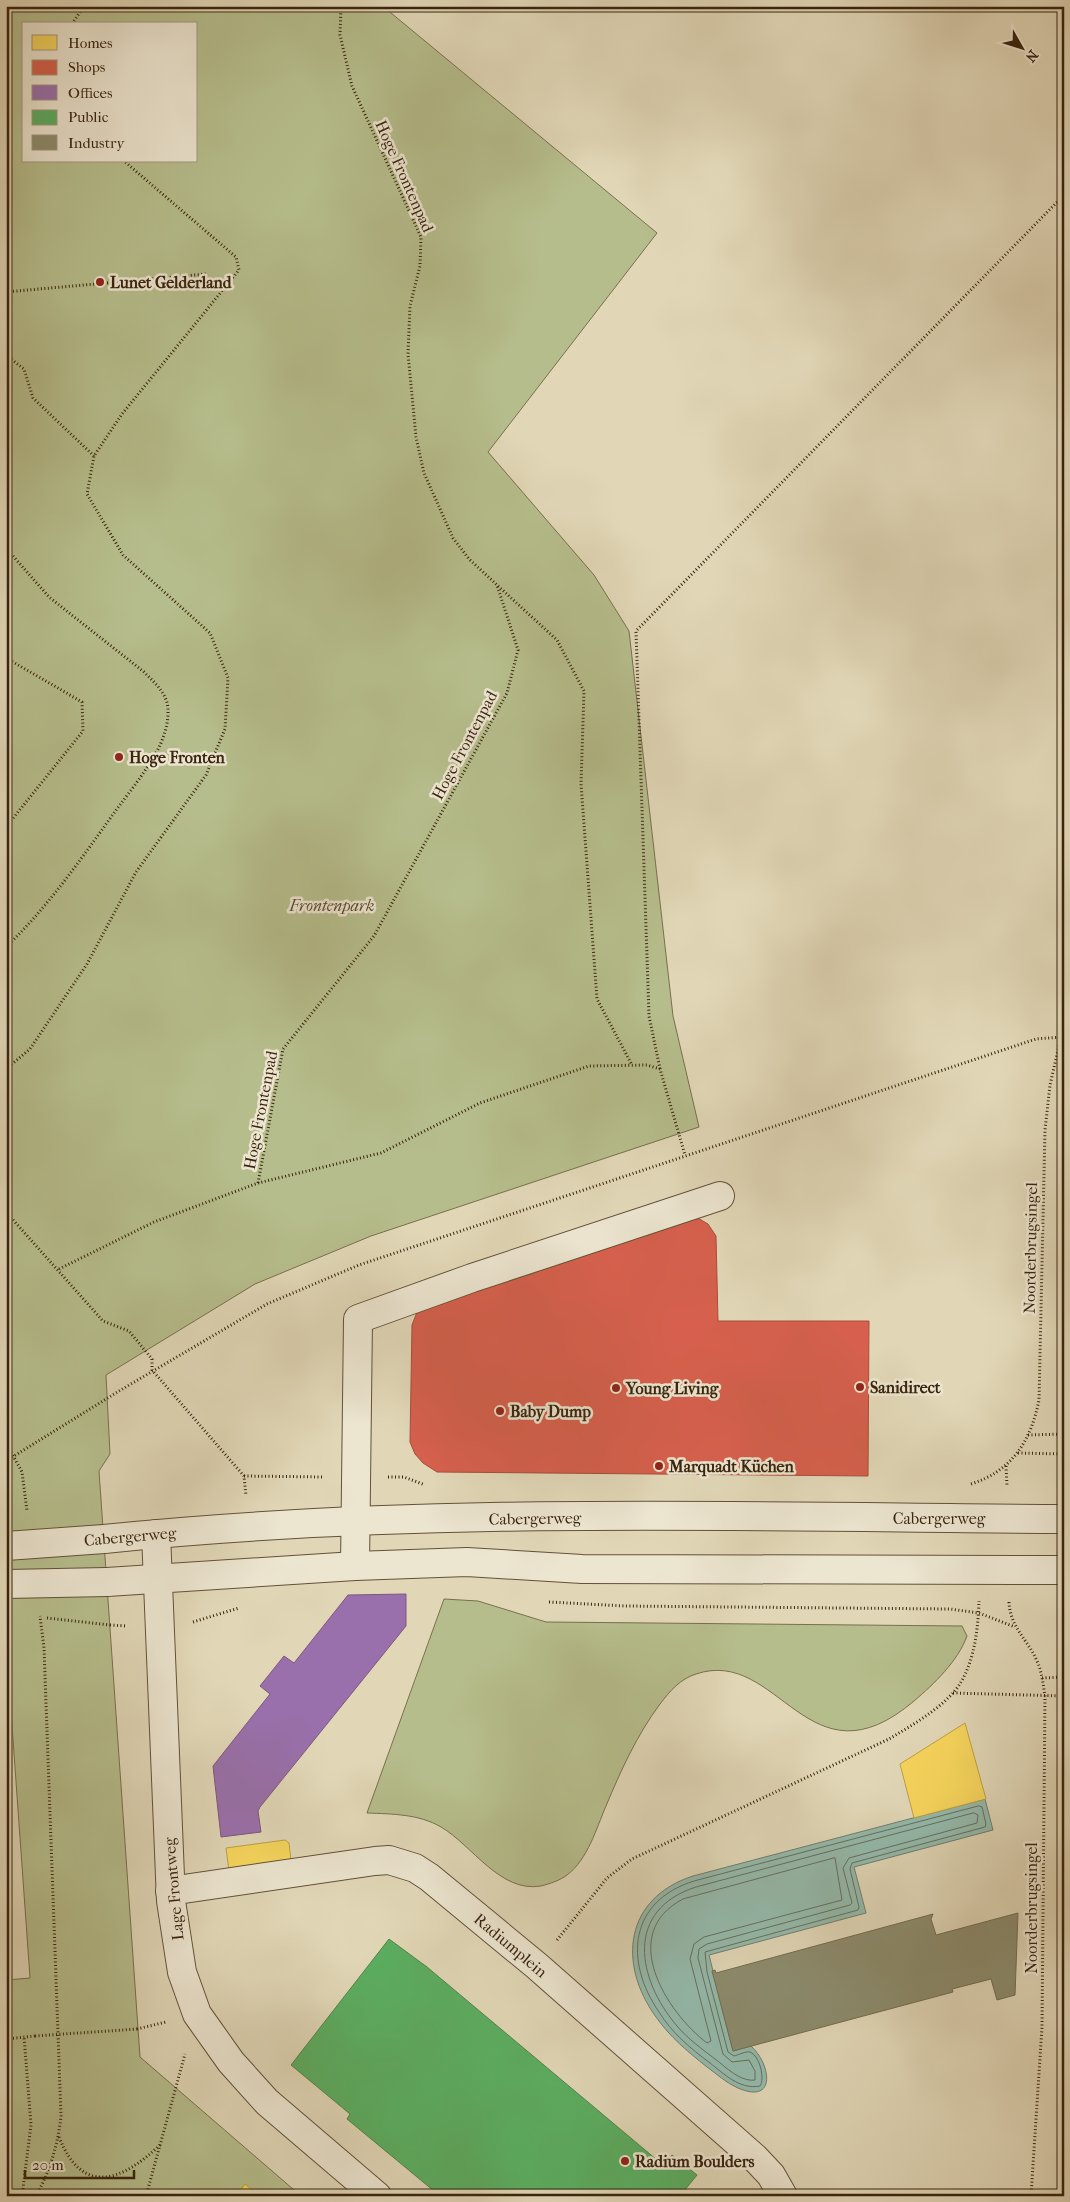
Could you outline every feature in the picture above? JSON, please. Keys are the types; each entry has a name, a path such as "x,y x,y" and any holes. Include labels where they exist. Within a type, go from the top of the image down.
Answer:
{"street":[{"path":"355,1566 358,1320 472,1278 720,1196"},
{"name":"Cabergerweg","path":"6,1546 356,1520 627,1517 1064,1519"},
{"name":"Lage Frontweg","path":"156,1534 170,1891 182,1972 197,2014 232,2062 267,2102 376,2196"},
{"path":"6,1584 107,1582 355,1566 467,1562 582,1569 1064,1570"},
{"name":"Radiumplein","path":"170,1891 375,1860 389,1860 415,1868 429,1877 537,1966 755,2158 770,2175 783,2196"}],"path":[{"path":"73,22 84,6"},
{"name":"Hoge Frontenpad","path":"59,1270 154,1222 258,1183 283,1048 374,936 507,693 518,650 497,585 468,559 453,538 424,473 416,437 408,354 410,306 420,266 421,237 352,86 340,35 341,6"},
{"path":"6,1069 30,1049 87,964 136,872 206,775 225,729 228,678 210,634 123,555 87,494 94,456 122,414 239,270 236,257 125,162"},
{"path":"685,1155 660,1070 649,1016 636,631 1064,195"},
{"path":"6,292 206,274"},
{"path":"6,355 24,369 33,398 94,456"},
{"path":"6,548 49,597 144,672 158,686 168,703 168,714 160,744 133,786 69,875 33,920 6,947"},
{"path":"497,585 558,640 584,691 581,784 597,999 632,1065"},
{"path":"6,658 82,702 83,731 6,827"},
{"name":"Noorderbrugsingel","path":"1006,1466 1018,1453 1028,1435 1036,1416 1039,1400 1045,1130 1050,1085 1064,1024"},
{"path":"6,1462 152,1370 268,1304 359,1265 1036,1039 1061,1037"},
{"path":"258,1183 381,1153 480,1103 589,1066 647,1065 660,1070"},
{"path":"6,1212 103,1321 128,1331 152,1359 152,1370 244,1476"},
{"path":"1028,1435 1064,1434"},
{"path":"6,1443 22,1472 28,1521"},
{"path":"1018,1453 1064,1454"},
{"path":"537,1966 619,1867 649,1849 889,1740 919,1721 953,1693 964,1673 974,1647 979,1614 950,1609 568,1605 542,1601"},
{"path":"34,1617 110,1625 160,1627 200,1621 246,1606"},
{"path":"36,2196 44,2181 58,2136 61,2116 44,1648 39,1609"},
{"name":"Noorderbrugsingel","path":"979,1614 1015,1627 1038,1662 1045,1696 1042,2027 1031,2196"},
{"path":"1042,1678 1064,1677"},
{"path":"953,1693 1064,1696"},
{"path":"146,2196 197,2014"},
{"path":"6,2040 24,2036 137,2029"},
{"path":"22,2196 31,2125 24,2036"},
{"path":"58,2136 66,2152 80,2169 90,2175 101,2178 111,2177 132,2169 160,2145"}],"green space":[{"name":"Frontenpark","path":"6,6 386,6 385,8 657,233 488,452 594,575 629,631 673,1016 699,1127 371,1236 255,1284 106,1375 110,1454 99,1471 140,2057 301,2196 6,2196 6,1980 30,1978 6,1641"},
{"path":"444,1599 478,1601 546,1622 962,1626 967,1636 952,1663 914,1701 878,1725 847,1731 820,1725 750,1679 725,1671 696,1674 685,1679 664,1699 637,1740 591,1843 581,1861 567,1875 558,1880 541,1886 526,1886 512,1882 500,1875 487,1866 453,1835 433,1823 415,1817 367,1813"}],"water":[{"path":"985,1799 993,1830 854,1867 866,1913 709,1955 733,2051 751,2046 763,2063 767,2080 765,2087 759,2091 751,2092 738,2088 726,2081 679,2044 656,2017 644,1996 636,1975 633,1954 634,1935 641,1916 653,1900 670,1886 693,1876"}],"building: Homes":[{"path":"965,1723 986,1799 914,1818 900,1764"},
{"path":"285,1840 289,1843 291,1860 229,1871 226,1848"},
{"path":"245,2184 259,2196 236,2196"}],"building: Shops":[{"path":"688,1216 696,1217 708,1224 716,1236 718,1321 869,1321 868,1476 437,1472 423,1463 415,1454 410,1442 412,1325 417,1312"}],"building: Offices":[{"path":"406,1594 406,1626 260,1807 258,1811 261,1832 221,1837 213,1766 270,1694 260,1686 284,1656 294,1663 348,1595"}],"building: Public":[{"path":"389,1939 427,1967 663,2165 672,2155 697,2175 680,2196 440,2196 347,2119 350,2114 291,2065"}],"building: Industry":[{"path":"1018,1913 1015,1995 997,2000 991,1979 952,1989 953,1992 733,2051 712,1971 715,1970 716,1973 933,1914 931,1919 936,1935"}],"place":[{"name":"Lunet Gelderland","path":"100,282"},
{"name":"Hoge Fronten","path":"119,757"},
{"name":"Sanidirect","path":"860,1387"},
{"name":"Young Living","path":"616,1388"},
{"name":"Baby Dump","path":"500,1411"},
{"name":"Marquadt Küchen","path":"659,1466"},
{"name":"Radium Boulders","path":"625,2161"}]}
